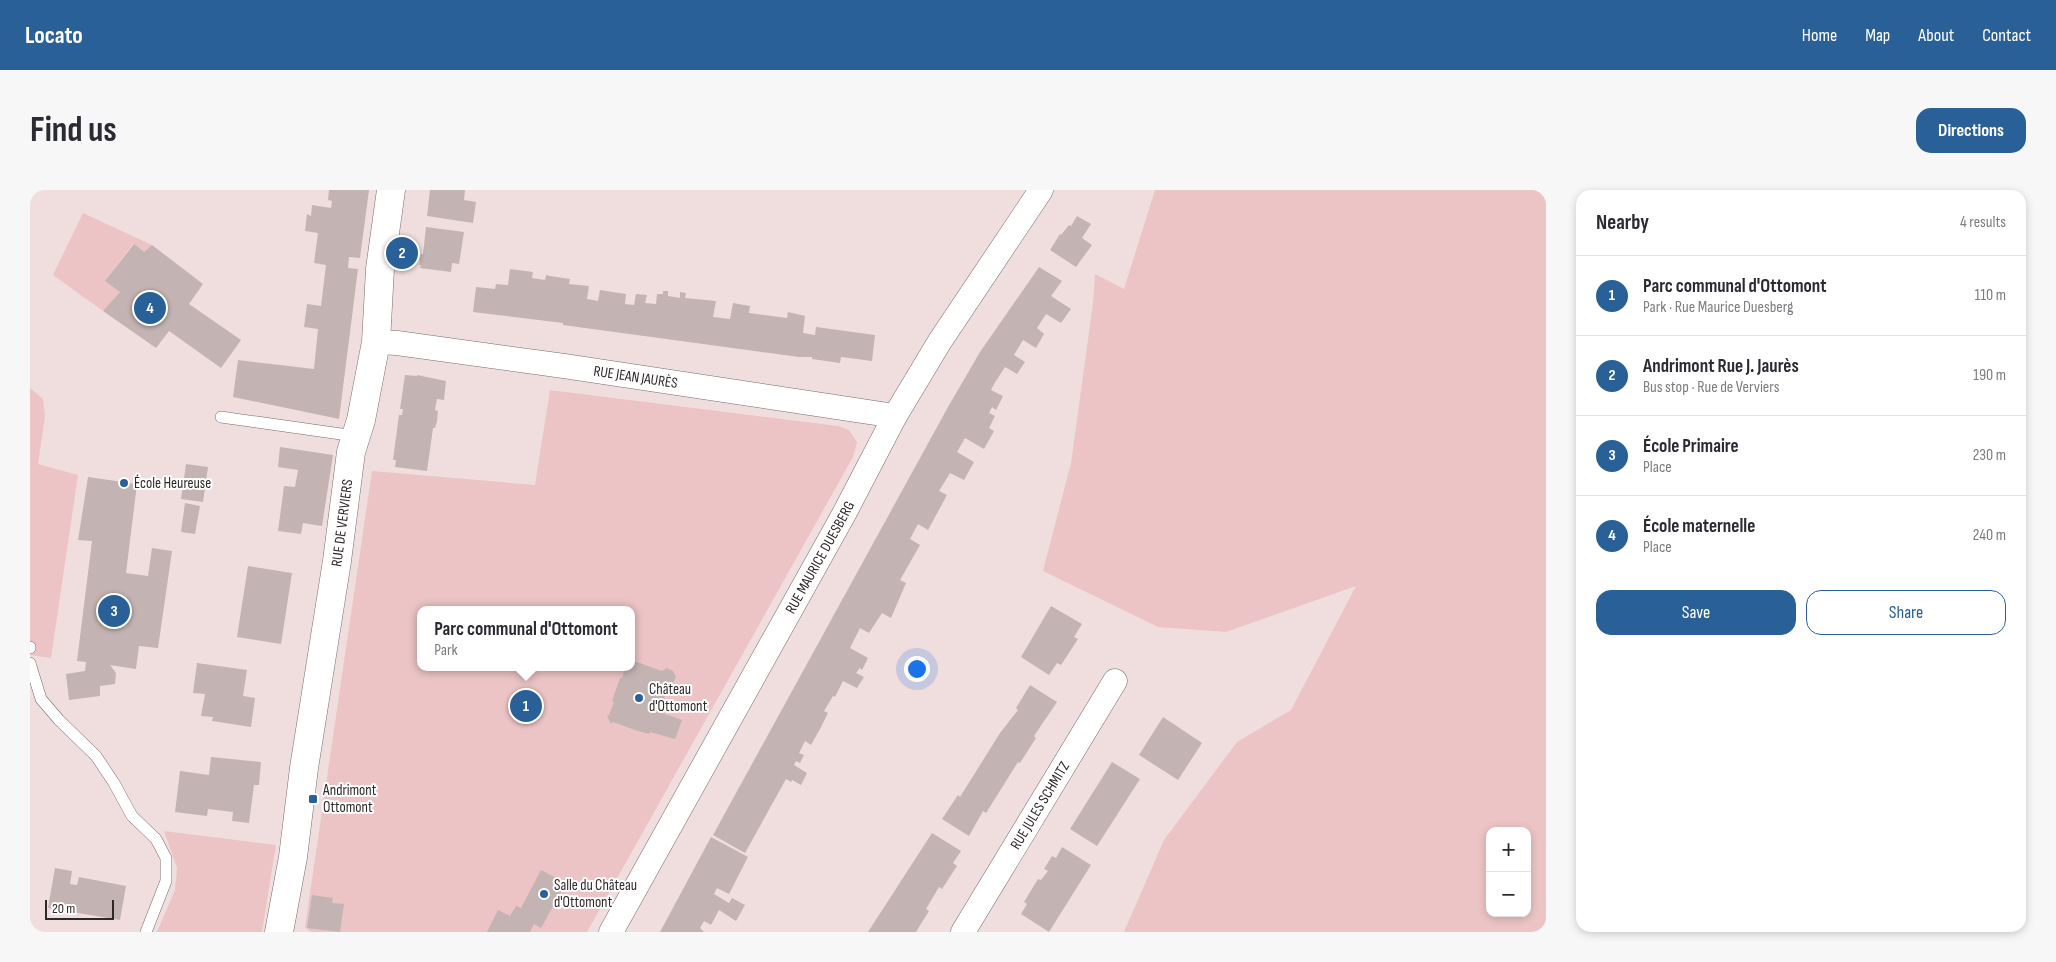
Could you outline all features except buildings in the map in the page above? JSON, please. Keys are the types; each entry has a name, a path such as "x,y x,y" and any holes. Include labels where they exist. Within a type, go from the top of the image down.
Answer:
{"street":[{"name":"RUE DE VERVIERS","path":"279,932 293,857 304,768 337,561 351,452 361,420 376,342 380,269 391,190"},
{"name":"RUE MAURICE DUESBERG","path":"611,932 839,523 895,416 940,341 1041,190"},
{"name":"RUE JEAN JAURÈS","path":"376,342 397,343 574,367 895,416"},
{"name":"RUE JULES SCHMITZ","path":"963,932 1115,680"},
{"name":"RUE DE VERVIERS","path":"293,857 298,932"}],"lane":[{"path":"221,417 355,436"},
{"path":"30,663 41,699 96,756 114,783 132,816 156,839 166,858 166,881 146,932"}],"shaded area":[{"path":"1155,190 1546,190 1546,932 1124,932 1164,840 1237,742 1291,710 1356,586 1226,632 1158,627 1043,571 1071,463 1093,303 1095,274 1124,289"},
{"path":"83,213 152,245 144,252 133,244 106,280 120,292 103,311 53,275"},
{"path":"30,388 43,399 45,416 38,464 78,475 51,658 30,655"},
{"path":"550,390 838,426 849,430 857,442 853,457 587,932 311,932 305,927 372,471 535,485"},
{"path":"164,831 276,845 262,932 157,932 175,890 177,868"}],"place":[{"name":"Andrimont Rue J. Jaurès","path":"402,253"},
{"name":"École maternelle","path":"150,308"},
{"name":"École Heureuse","path":"124,483"},
{"name":"École Primaire","path":"114,611"},
{"name":"Château d'Ottomont","path":"639,698"},
{"name":"Parc communal d'Ottomont","path":"526,706"},
{"name":"Andrimont Ottomont","path":"313,799"},
{"name":"Salle du Château d'Ottomont","path":"544,894"}]}
